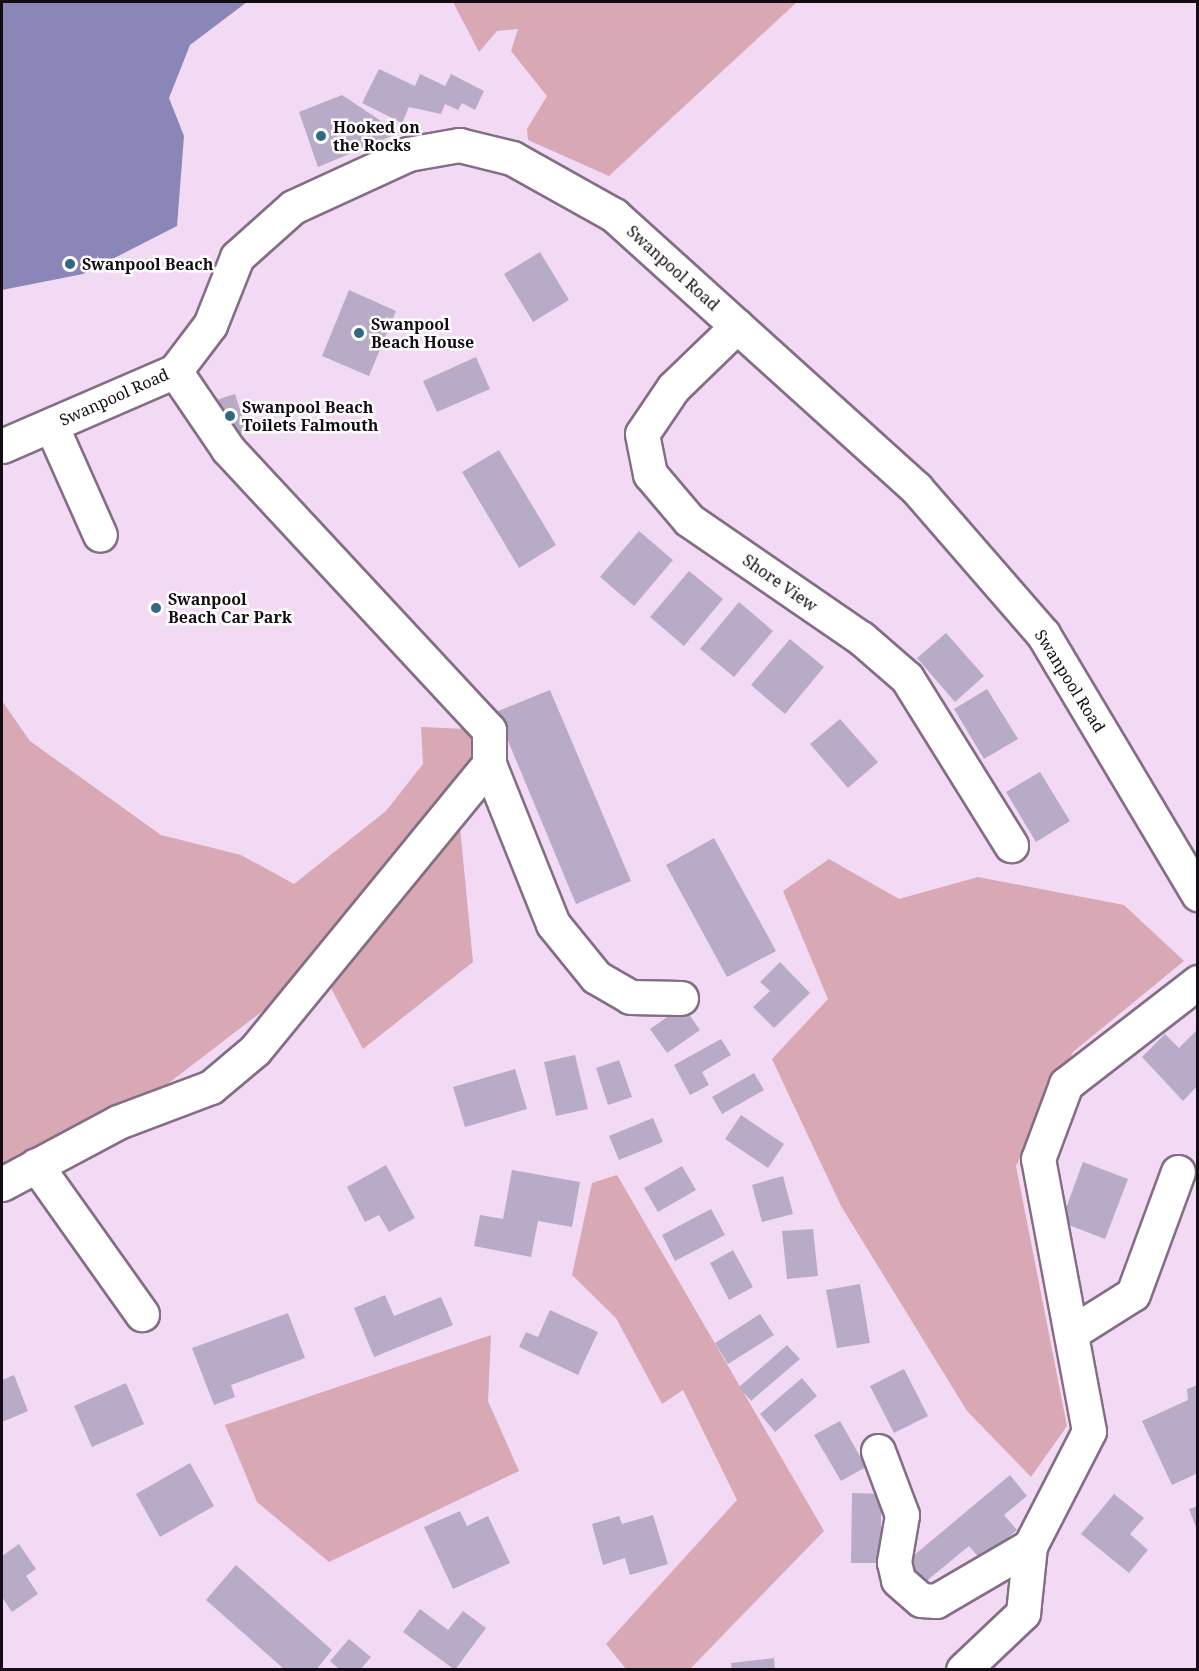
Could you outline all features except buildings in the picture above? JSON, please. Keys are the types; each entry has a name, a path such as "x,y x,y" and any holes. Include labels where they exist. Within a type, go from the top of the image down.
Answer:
{"street":[{"name":"Swanpool Road","path":"2,446 175,371 210,325 237,257 293,207 408,154 459,145 512,158 614,215 916,488 1043,634 1197,894"},
{"name":"Shore View","path":"737,326 673,388 642,434 650,474 689,520 861,638 907,678 1011,845"},
{"path":"175,371 228,449 489,730 489,764 553,924 596,977 630,997 681,998"},
{"path":"51,425 100,535"},
{"path":"2,1184 118,1122 211,1088 255,1050 489,764"},
{"path":"963,1670 1023,1613 1030,1546 1089,1431 1038,1159 1066,1084 1197,982"},
{"path":"36,1166 142,1314"},
{"path":"1071,1333 1133,1294 1178,1172"},
{"path":"878,1451 902,1515 894,1562 898,1580 921,1600 936,1601 1030,1546"}],"shaded area":[{"path":"2,2 247,2 190,45 169,98 184,136 177,226 83,274 2,290"},
{"path":"453,2 797,2 609,176 528,140 527,129 547,96 511,51 518,29 497,31 479,52"},
{"path":"2,701 30,741 161,835 241,855 294,884 386,811 423,764 421,727 489,730 458,807 473,962 363,1049 320,967 118,1122 2,1184"},
{"path":"829,859 899,899 978,877 1124,905 1184,961 1073,1052 1016,1166 1067,1426 1031,1477 967,1411 841,1206 772,1059 828,999 783,891"},
{"path":"617,1175 824,1531 690,1669 626,1669 606,1644 737,1500 683,1390 662,1404 616,1318 572,1275 592,1183"},
{"path":"491,1335 488,1401 519,1471 329,1562 257,1502 225,1425"}],"place":[{"name":"Hooked on the Rocks","path":"321,136"},
{"name":"Swanpool Beach","path":"70,264"},
{"name":"Swanpool Beach House","path":"359,333"},
{"name":"Swanpool Beach Toilets Falmouth","path":"230,416"},
{"name":"Swanpool Beach Car Park","path":"156,608"}]}
